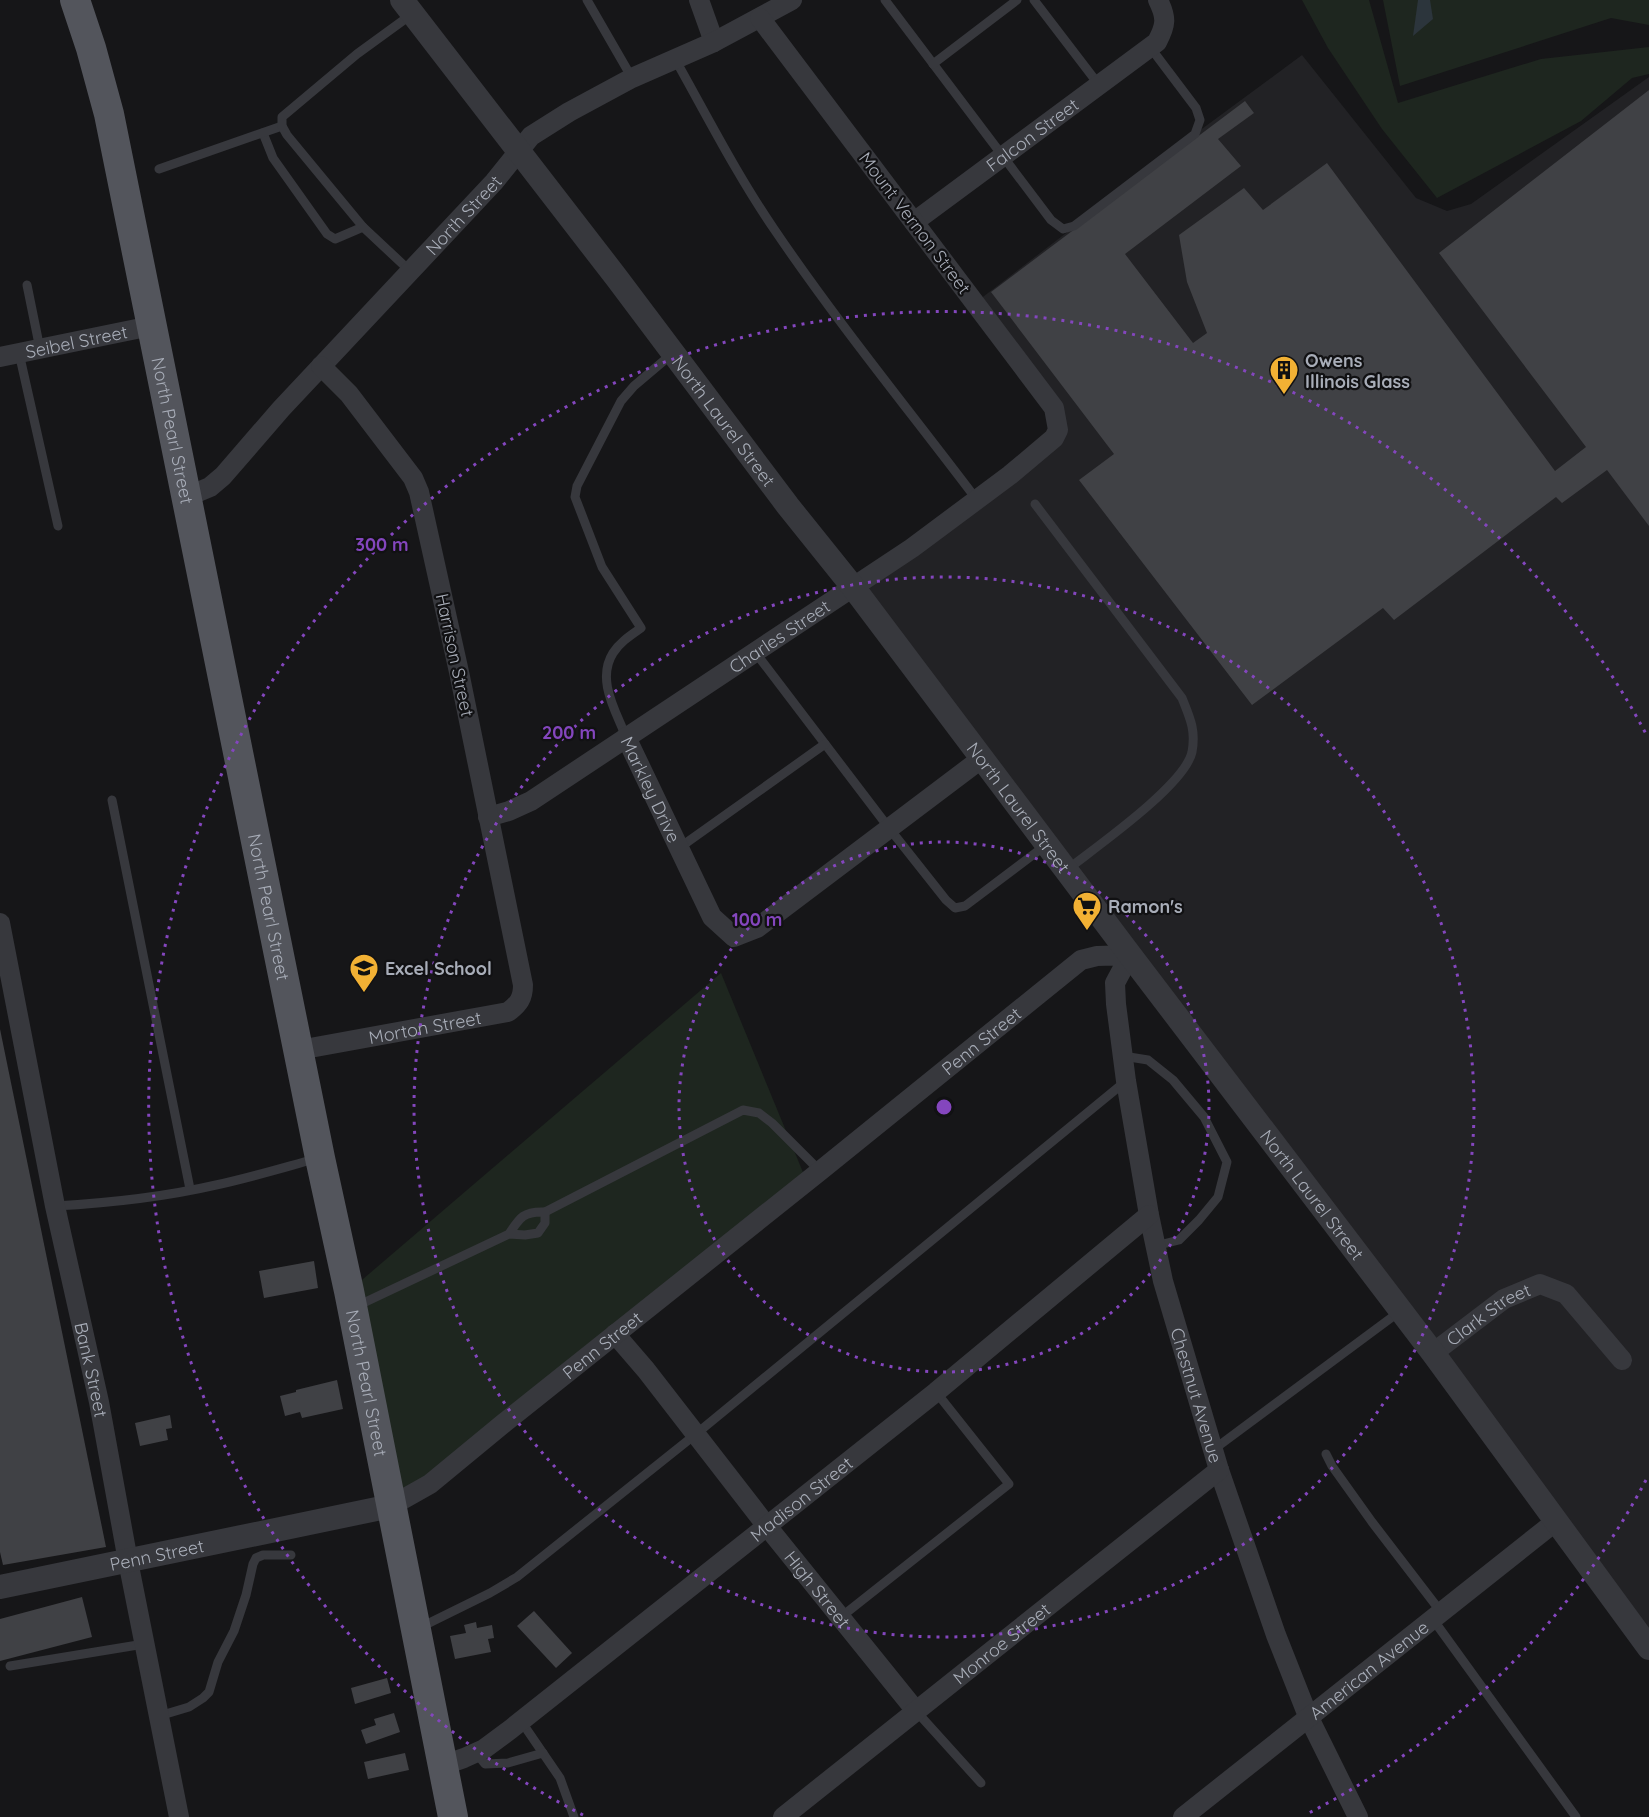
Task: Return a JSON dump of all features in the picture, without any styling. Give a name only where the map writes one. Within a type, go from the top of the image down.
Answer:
[{"type":"main road","name":"North Pearl Street","points":[[75,0],[109,114],[453,1817]]},
{"type":"street","points":[[699,0],[714,42]]},
{"type":"street","name":"North Street","points":[[186,497],[210,488],[223,476],[281,409],[494,182],[531,136],[569,112],[632,78],[714,42],[792,0]]},
{"type":"street","points":[[1150,47],[1157,42],[1165,27],[1164,14],[1158,0]]},
{"type":"street","name":"North Laurel Street","points":[[408,7],[616,277],[788,506],[853,587],[1046,845],[1433,1353],[1649,1648]]},
{"type":"street","name":"Mount Vernon Street","points":[[760,18],[1054,408],[1058,430],[1056,434]]},
{"type":"street","name":"Falcon Street","points":[[914,222],[1150,47]]},
{"type":"street","name":"Seibel Street","points":[[9,355],[152,326]]},
{"type":"street","name":"Harrison Street","points":[[321,366],[349,394],[413,478],[419,492],[459,672],[521,975]]},
{"type":"street","name":"Charles Street","points":[[488,816],[509,811],[531,801],[912,548],[1019,468],[1056,434]]},
{"type":"street","name":"Markley Drive","points":[[626,737],[712,917],[734,937],[757,928],[981,759]]},
{"type":"street","name":"Bank Street","points":[[0,923],[56,1206],[99,1402],[179,1817]]},
{"type":"street","name":"Chestnut Avenue","points":[[1130,955],[1115,983],[1126,1080],[1149,1215],[1163,1281],[1219,1470],[1276,1635],[1308,1716],[1358,1817]]},
{"type":"street","name":"Penn Street","points":[[0,1587],[391,1506],[430,1484],[1081,960],[1097,956],[1130,955]]},
{"type":"street","name":"Morton Street","points":[[299,1050],[508,1012],[523,996],[521,975]]},
{"type":"street","name":"Madison Street","points":[[444,1765],[477,1753],[521,1721],[936,1392],[1149,1215]]},
{"type":"street","name":"Clark Street","points":[[1433,1353],[1504,1299],[1540,1284],[1566,1294],[1622,1360]]},
{"type":"street","name":"High Street","points":[[615,1334],[916,1711]]},
{"type":"street","name":"Monroe Street","points":[[783,1817],[1219,1470]]},
{"type":"street","name":"American Avenue","points":[[1183,1817],[1555,1521]]},
{"type":"lane","points":[[587,0],[632,78]]},
{"type":"lane","points":[[885,0],[1051,220],[1063,229],[1074,226],[1195,134],[1200,120],[1196,108],[1150,47]]},
{"type":"lane","points":[[933,64],[1017,0]]},
{"type":"lane","points":[[1034,0],[1099,85]]},
{"type":"lane","points":[[408,7],[357,54],[282,117],[282,126],[363,228],[410,271]]},
{"type":"lane","points":[[675,59],[734,165],[773,228],[977,500]]},
{"type":"lane","points":[[159,169],[282,126]]},
{"type":"lane","points":[[263,133],[273,158],[327,234],[334,239],[363,228]]},
{"type":"lane","points":[[27,285],[40,349]]},
{"type":"lane","name":"Markley Drive","points":[[626,737],[607,690],[606,672],[612,654],[623,641],[641,628],[602,567],[575,496],[577,486],[621,401],[634,386],[673,353]]},
{"type":"lane","points":[[9,355],[58,526]]},
{"type":"lane","points":[[1035,504],[1182,698],[1193,724],[1191,754],[1177,778],[1151,804],[1066,871]]},
{"type":"lane","points":[[755,652],[889,828],[946,900],[956,908],[965,906],[1046,845]]},
{"type":"lane","points":[[679,848],[825,744]]},
{"type":"lane","points":[[112,800],[190,1189]]},
{"type":"lane","points":[[1123,1056],[1148,1060],[1173,1080],[1204,1117],[1227,1162],[1218,1197],[1199,1220],[1179,1240],[1155,1246]]},
{"type":"lane","points":[[415,1630],[517,1577],[696,1434],[1126,1080]]},
{"type":"lane","points":[[508,1234],[517,1221],[531,1211],[545,1212],[742,1110],[759,1113],[766,1118],[820,1171]]},
{"type":"lane","points":[[56,1206],[150,1197],[215,1185],[320,1158]]},
{"type":"lane","points":[[352,1308],[508,1234],[538,1233],[545,1223],[545,1212]]},
{"type":"lane","points":[[1214,1450],[1401,1311]]},
{"type":"lane","points":[[841,1617],[1009,1484],[936,1392]]},
{"type":"lane","points":[[1326,1454],[1332,1466],[1576,1817]]},
{"type":"lane","points":[[159,1716],[189,1707],[209,1692],[218,1662],[234,1631],[246,1595],[252,1564],[256,1558],[263,1555],[291,1555]]},
{"type":"lane","points":[[10,1666],[144,1644]]},
{"type":"lane","name":"High Street","points":[[916,1711],[981,1784]]},
{"type":"lane","points":[[521,1721],[560,1778],[574,1817]]},
{"type":"lane","points":[[477,1753],[485,1764],[508,1763],[543,1753]]},
{"type":"shaded area","points":[[1302,0],[1369,0],[1398,103],[1541,59],[1649,47],[1649,74],[1632,78],[1581,121],[1437,198],[1382,129],[1328,48]]},
{"type":"shaded area","points":[[1383,0],[1649,0],[1649,25],[1611,18],[1400,86]]},
{"type":"shaded area","points":[[1418,0],[1430,0],[1433,19],[1413,36]]},
{"type":"shaded area","points":[[1302,55],[1416,198],[1447,211],[1471,204],[1649,77],[1649,1648],[853,587],[1054,438],[1054,408],[975,303]]},
{"type":"shaded area","points":[[721,973],[807,1182],[391,1506],[349,1291]]},
{"type":"building","name":"Owens Illinois Glass","points":[[1649,90],[1649,526],[1607,470],[1562,503],[1556,497],[1394,620],[1383,608],[1252,705],[1079,480],[1114,454],[991,292],[1245,101],[1254,113],[1218,139],[1241,166],[1125,254],[1193,343],[1207,333],[1187,282],[1179,235],[1244,188],[1263,210],[1327,163],[1555,471],[1586,447],[1439,253]]},
{"type":"building","points":[[0,1029],[106,1547],[3,1565],[0,1552]]},
{"type":"building","points":[[314,1261],[318,1288],[264,1298],[259,1271]]},
{"type":"building","points":[[337,1380],[343,1409],[302,1418],[300,1412],[285,1416],[280,1396]]},
{"type":"building","points":[[170,1415],[172,1428],[166,1429],[168,1440],[140,1446],[135,1423]]},
{"type":"building","points":[[82,1597],[92,1637],[0,1661],[0,1619]]},
{"type":"building","points":[[534,1611],[572,1653],[556,1668],[517,1626]]},
{"type":"building","points":[[476,1622],[477,1628],[492,1625],[494,1638],[488,1639],[491,1652],[455,1659],[450,1636],[466,1633],[464,1625]]},
{"type":"building","points":[[387,1678],[391,1693],[355,1704],[351,1688]]},
{"type":"building","points":[[394,1713],[400,1732],[366,1744],[361,1730],[376,1725],[374,1719]]},
{"type":"building","points":[[405,1753],[409,1770],[368,1779],[364,1762]]},
{"type":"place","name":"Owens Illinois Glass","points":[[1284,396]]},
{"type":"place","name":"Ramon's","points":[[1087,932]]},
{"type":"place","name":"Excel School","points":[[364,994]]}]
